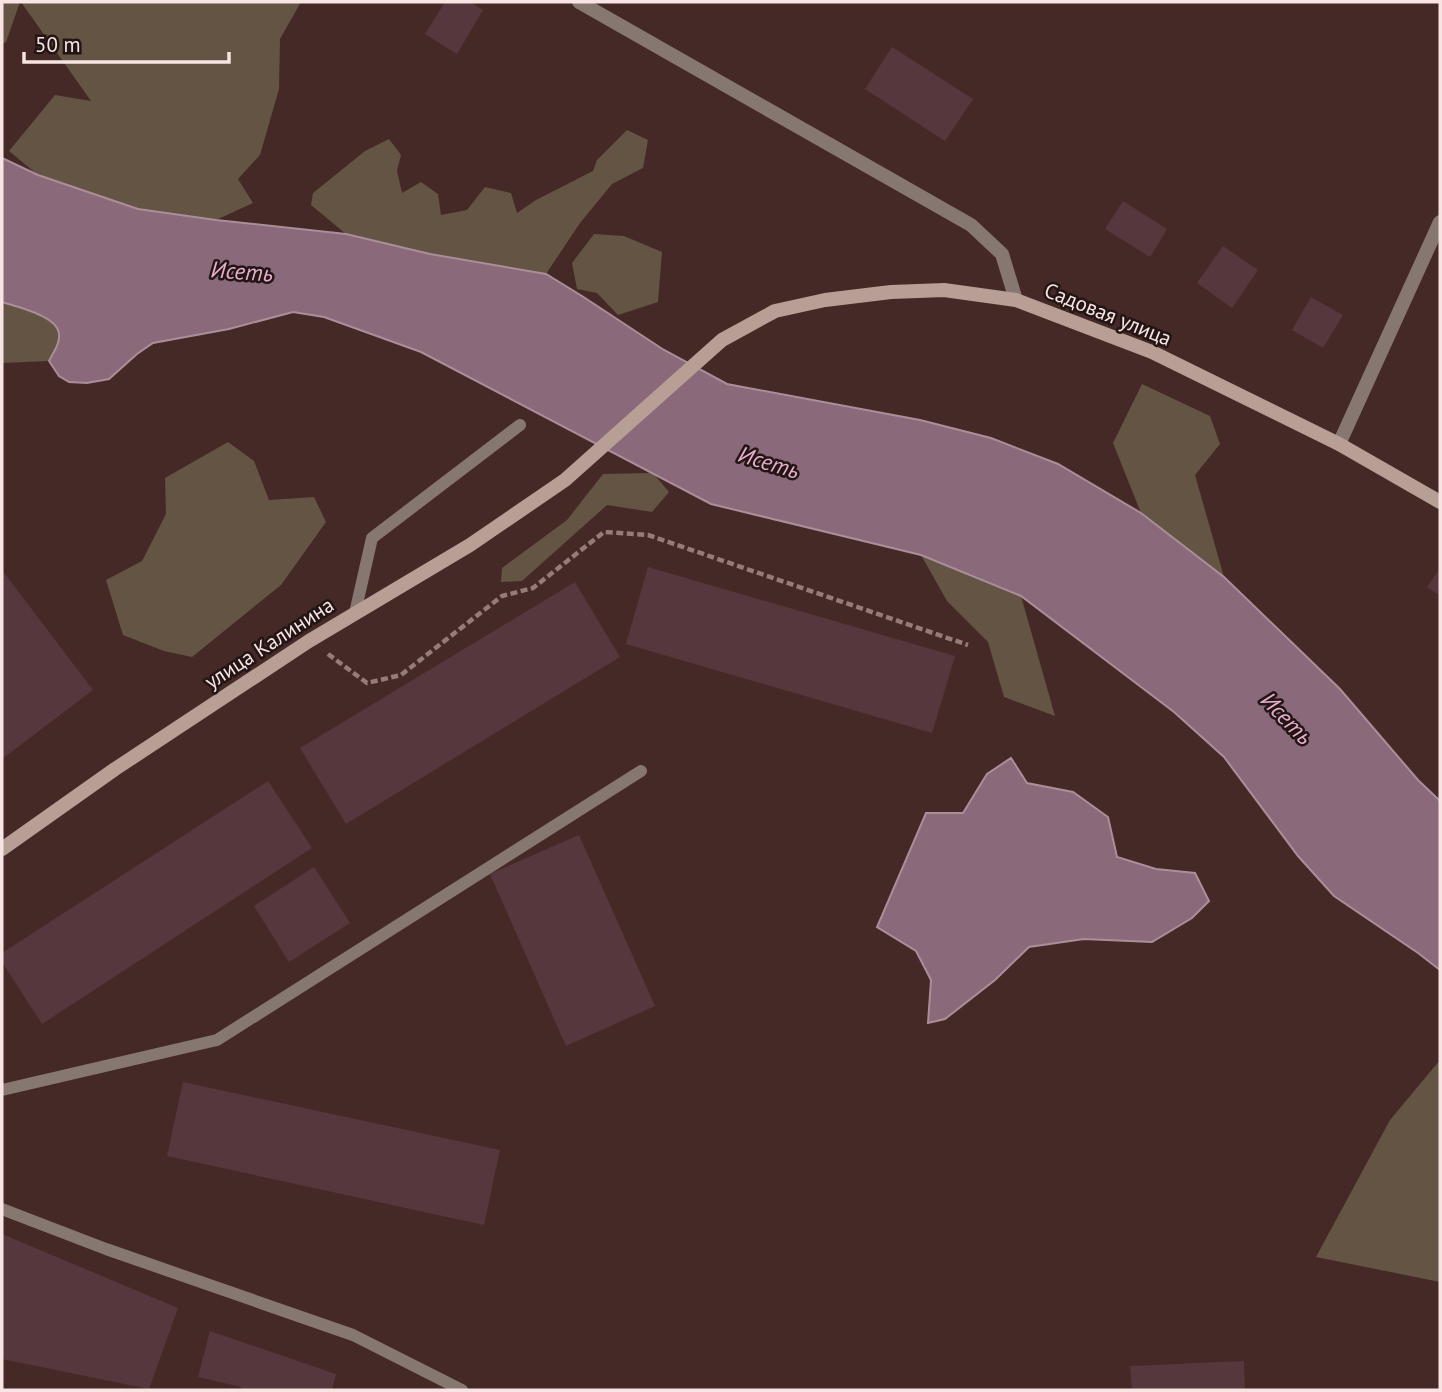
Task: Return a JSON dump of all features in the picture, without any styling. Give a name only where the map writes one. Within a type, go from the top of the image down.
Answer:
[{"type":"main road","name":"улица Калинина","points":[[2,849],[115,769],[309,640],[470,545],[565,480],[722,340],[775,311],[825,300],[891,292],[944,290],[1016,300]]},
{"type":"main road","name":"Садовая улица","points":[[1016,300],[1153,352],[1339,444],[1440,502]]},
{"type":"street","name":"Садовая улица","points":[[579,2],[971,225],[1002,254],[1016,300]]},
{"type":"street","points":[[1339,444],[1440,222]]},
{"type":"lane","points":[[355,613],[372,538],[520,425]]},
{"type":"lane","points":[[2,1090],[218,1040],[641,771]]},
{"type":"lane","points":[[2,1209],[106,1249],[352,1335],[462,1390]]},
{"type":"path","points":[[309,640],[367,683],[401,675],[502,596],[533,588],[604,532],[648,535],[968,645]]},
{"type":"shaded area","points":[[2,2],[20,2],[6,42],[2,44]]},
{"type":"shaded area","points":[[21,2],[301,2],[280,39],[279,89],[260,155],[238,179],[253,203],[216,220],[138,209],[38,175],[9,151],[55,95],[91,101]]},
{"type":"shaded area","points":[[627,130],[648,140],[643,168],[612,184],[580,223],[546,274],[430,254],[346,234],[311,205],[313,193],[365,151],[389,139],[401,155],[397,171],[402,193],[421,182],[438,194],[441,215],[467,210],[485,187],[511,193],[517,213],[536,200],[593,171],[597,160]]},
{"type":"shaded area","points":[[594,234],[624,236],[662,252],[658,302],[618,315],[597,293],[577,289],[572,263]]},
{"type":"shaded area","points":[[2,302],[36,313],[57,328],[58,341],[49,361],[2,363]]},
{"type":"shaded area","points":[[1142,384],[1210,416],[1220,444],[1195,475],[1224,577],[1141,513],[1113,443]]},
{"type":"shaded area","points":[[228,442],[254,461],[269,500],[314,497],[326,522],[281,585],[192,657],[164,651],[123,635],[106,580],[142,561],[166,514],[165,478]]},
{"type":"shaded area","points":[[653,473],[669,492],[652,512],[607,505],[522,581],[501,582],[502,568],[567,520],[603,474]]},
{"type":"shaded area","points":[[921,555],[1021,596],[1055,716],[1004,697],[988,642],[947,601]]},
{"type":"shaded area","points":[[1440,1060],[1440,1282],[1316,1257],[1390,1120]]},
{"type":"water","name":"Исеть","points":[[2,158],[38,175],[138,209],[346,234],[430,254],[546,274],[664,350],[727,384],[920,420],[991,438],[1058,464],[1141,513],[1224,577],[1340,689],[1418,780],[1440,801],[1440,970],[1334,896],[1298,856],[1224,757],[1174,712],[1021,596],[921,555],[711,504],[421,352],[324,317],[293,312],[229,329],[153,343],[109,379],[87,383],[69,382],[59,376],[49,361],[59,334],[52,322],[36,313],[2,302]]},
{"type":"water","points":[[1011,758],[1027,783],[1073,792],[1108,817],[1117,857],[1156,869],[1195,873],[1209,901],[1192,918],[1152,942],[1084,939],[1029,947],[995,980],[945,1019],[928,1023],[931,980],[916,951],[877,927],[926,813],[963,813],[987,774]]},
{"type":"building","points":[[445,2],[470,2],[483,10],[457,54],[425,34]]},
{"type":"building","points":[[892,47],[973,99],[945,141],[865,89]]},
{"type":"building","points":[[1123,201],[1167,229],[1150,257],[1105,229]]},
{"type":"building","points":[[1223,246],[1258,270],[1232,308],[1197,283]]},
{"type":"building","points":[[1311,297],[1343,315],[1323,348],[1292,330]]},
{"type":"building","points":[[648,567],[955,656],[932,733],[626,644]]},
{"type":"building","points":[[1440,568],[1440,596],[1427,587]]},
{"type":"building","points":[[2,570],[93,690],[2,759]]},
{"type":"building","points":[[575,582],[620,657],[346,824],[300,748]]},
{"type":"building","points":[[268,781],[312,848],[42,1024],[2,962],[2,953]]},
{"type":"building","points":[[579,835],[655,1006],[566,1046],[490,874]]},
{"type":"building","points":[[314,867],[350,923],[289,962],[254,906]]},
{"type":"building","points":[[183,1082],[500,1150],[484,1225],[167,1156]]},
{"type":"building","points":[[2,1234],[178,1308],[149,1389],[2,1359]]},
{"type":"building","points":[[210,1331],[336,1374],[332,1390],[240,1390],[241,1387],[198,1377]]},
{"type":"building","points":[[1244,1361],[1245,1390],[1132,1390],[1130,1366]]}]
